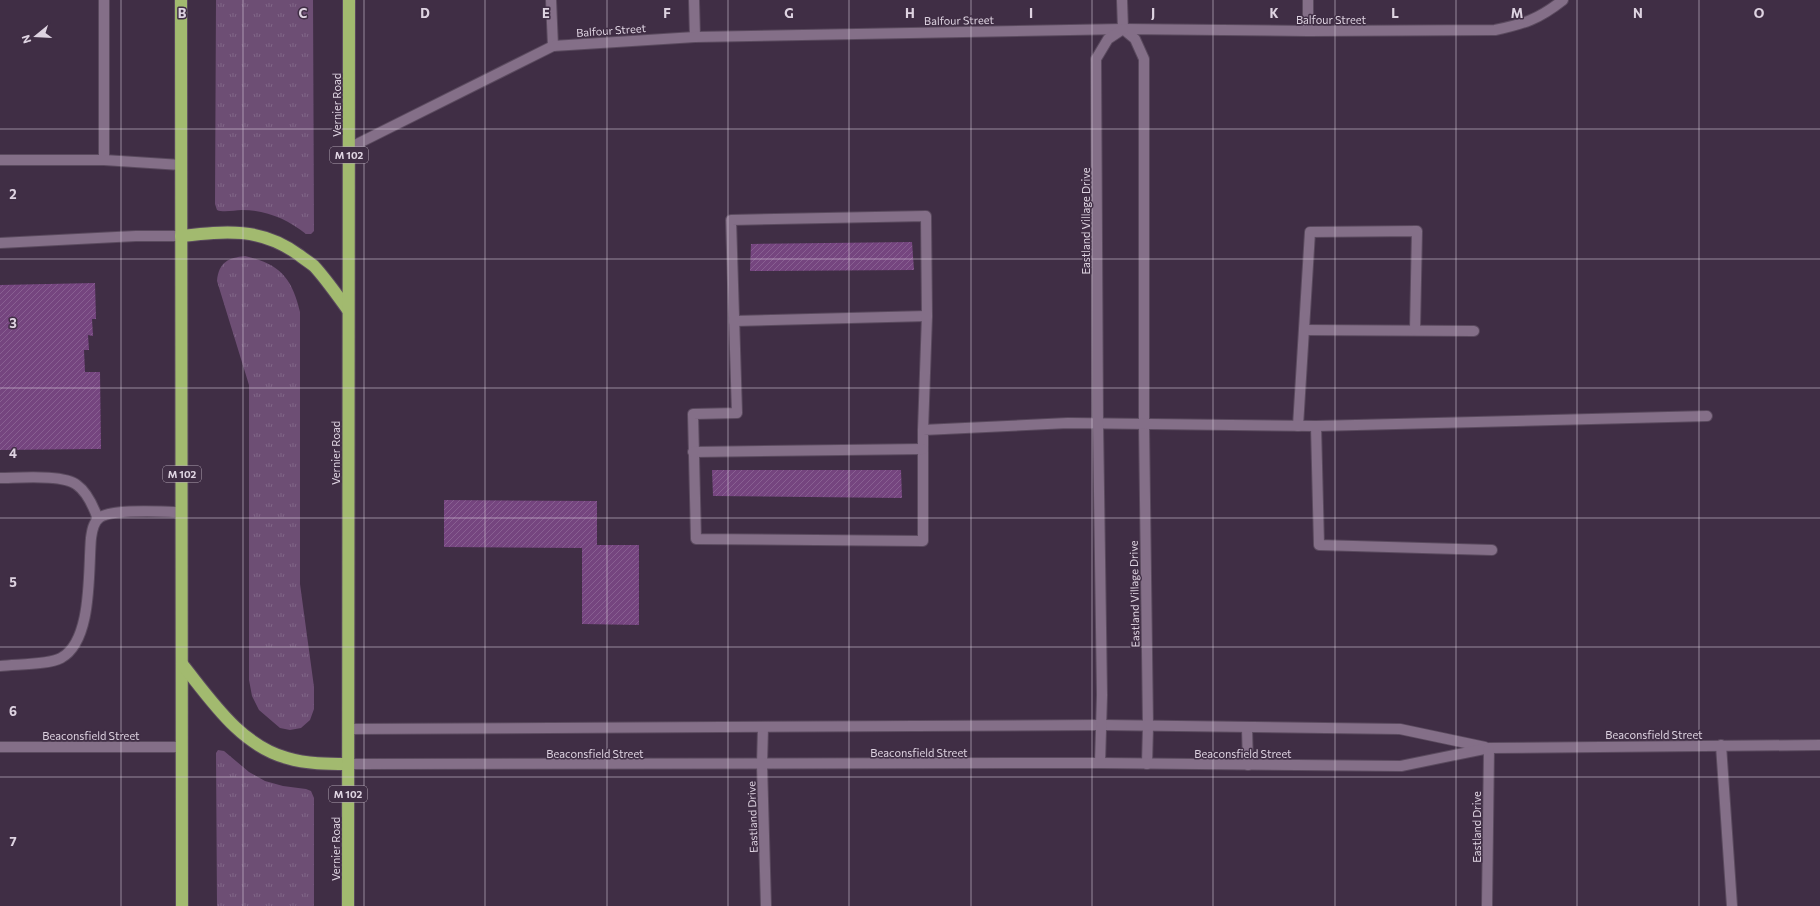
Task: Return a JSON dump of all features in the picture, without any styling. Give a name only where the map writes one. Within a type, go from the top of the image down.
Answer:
[{"type":"highway","name":"M 102","points":[[181,0],[182,906]]},
{"type":"highway","name":"Vernier Road","points":[[348,906],[349,0]]},
{"type":"highway","points":[[181,236],[213,232],[239,232],[258,235],[277,241],[313,266],[348,310]]},
{"type":"highway","points":[[182,664],[232,724],[249,739],[268,751],[288,759],[314,763],[348,764]]},
{"type":"street","points":[[104,0],[104,160]]},
{"type":"street","points":[[551,0],[553,46]]},
{"type":"street","points":[[694,0],[695,37]]},
{"type":"street","points":[[1122,0],[1123,29]]},
{"type":"street","points":[[1308,0],[1308,31]]},
{"type":"street","name":"Balfour Street","points":[[349,148],[553,46],[695,37],[1123,29],[1308,31],[1494,30],[1524,24],[1538,18],[1563,0]]},
{"type":"street","name":"Eastland Village Drive","points":[[1100,764],[1102,725],[1098,423],[1096,59],[1108,39],[1123,29],[1135,39],[1144,59],[1144,424],[1148,727],[1147,764]]},
{"type":"street","points":[[0,160],[104,160],[181,165]]},
{"type":"street","points":[[926,216],[927,316],[923,430],[923,540],[696,538],[693,414],[736,413],[734,320],[731,220],[926,216]]},
{"type":"street","points":[[1298,426],[1310,232],[1417,231],[1415,330]]},
{"type":"street","points":[[0,243],[136,236],[181,236]]},
{"type":"street","points":[[734,320],[927,316]]},
{"type":"street","points":[[1304,330],[1474,331]]},
{"type":"street","points":[[923,430],[1068,423],[1316,426],[1706,416]]},
{"type":"street","points":[[1316,426],[1319,545],[1492,550]]},
{"type":"street","points":[[693,452],[923,449]]},
{"type":"street","points":[[0,478],[48,478],[77,484],[88,498],[98,520]]},
{"type":"street","points":[[0,666],[45,663],[60,659],[71,651],[79,639],[84,623],[91,538],[94,526],[98,520],[104,515],[117,513],[182,512]]},
{"type":"street","name":"Beaconsfield Street","points":[[348,728],[1102,725],[1148,727],[1400,729],[1489,748]]},
{"type":"street","name":"Eastland Drive","points":[[764,727],[762,765],[766,906]]},
{"type":"street","points":[[1247,728],[1248,765]]},
{"type":"street","points":[[1721,745],[1732,906]]},
{"type":"street","name":"Beaconsfield Street","points":[[348,764],[1147,764],[1401,766],[1489,748],[1820,745]]},
{"type":"street","name":"Beaconsfield Street","points":[[0,747],[182,747]]},
{"type":"street","name":"Eastland Drive","points":[[1487,906],[1489,748]]},
{"type":"green space","points":[[216,0],[313,0],[314,231],[311,234],[306,234],[276,216],[251,210],[217,210],[215,204]]},
{"type":"green space","points":[[245,256],[267,263],[283,274],[293,290],[300,312],[300,584],[314,687],[314,709],[310,720],[301,728],[290,730],[280,728],[259,710],[252,696],[249,680],[249,385],[217,281],[220,269],[225,262],[234,258]]},
{"type":"green space","points":[[218,750],[224,751],[249,772],[265,781],[311,791],[314,798],[314,906],[217,906],[216,753]]},
{"type":"building","points":[[912,242],[914,270],[750,271],[751,244]]},
{"type":"building","points":[[95,283],[96,319],[92,319],[93,336],[88,335],[89,350],[84,350],[85,372],[100,372],[101,449],[0,450],[0,285]]},
{"type":"building","points":[[712,470],[901,470],[902,498],[713,496]]},
{"type":"building","points":[[444,500],[597,501],[597,545],[639,545],[639,625],[582,624],[582,548],[444,547]]}]
